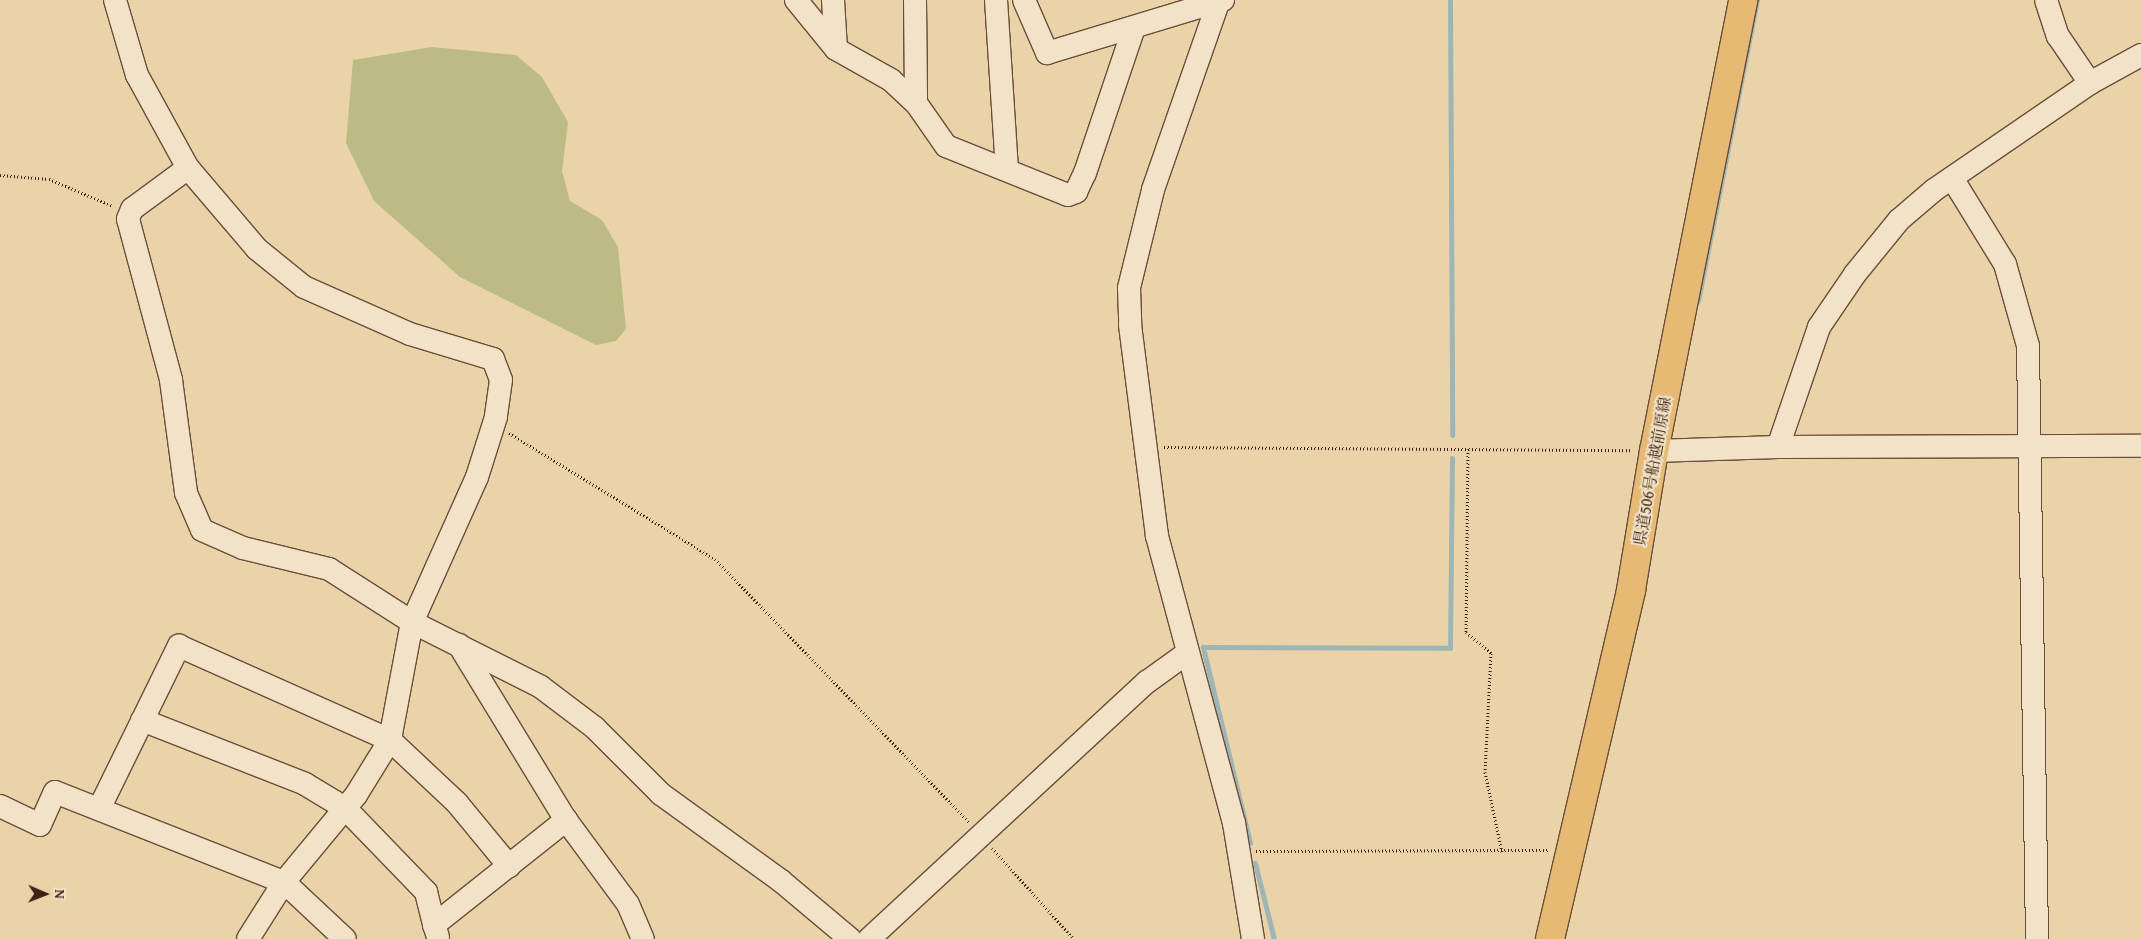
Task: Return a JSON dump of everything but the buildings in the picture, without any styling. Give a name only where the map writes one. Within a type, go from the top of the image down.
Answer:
[{"type":"main road","name":"県道506号船越前原線","points":[[1550,939],[1573,849],[1631,590],[1654,450],[1744,0]]},
{"type":"street","points":[[115,0],[137,75],[188,168],[257,249],[304,287],[410,334],[492,359],[501,380],[494,424],[466,507],[412,622],[390,740],[345,808],[284,882],[248,939]]},
{"type":"street","points":[[796,0],[836,49],[891,80],[916,103],[946,146],[1068,195],[1076,192],[1133,30]]},
{"type":"street","points":[[834,0],[836,49]]},
{"type":"street","points":[[915,0],[916,103]]},
{"type":"street","points":[[996,0],[1007,169]]},
{"type":"street","points":[[1024,0],[1047,53],[1133,30],[1162,9],[1221,0],[1164,153],[1129,288],[1144,447],[1157,536],[1239,851],[1254,939]]},
{"type":"street","points":[[2046,0],[2058,36],[2090,82]]},
{"type":"street","points":[[1778,447],[1819,327],[1854,274],[1899,220],[1952,178],[2090,82],[2141,55]]},
{"type":"street","points":[[188,168],[132,209],[128,219],[171,380],[186,493],[197,523],[211,535],[243,548],[329,569],[412,622],[460,645],[569,707],[661,794],[759,864],[850,939]]},
{"type":"street","points":[[1952,178],[2005,264],[2023,316],[2029,447],[2037,939]]},
{"type":"street","points":[[1654,450],[1778,447],[2141,446]]},
{"type":"street","points":[[460,645],[566,820],[628,904],[643,939]]},
{"type":"street","points":[[99,809],[179,646],[390,740],[457,803],[509,866]]},
{"type":"street","points":[[869,939],[1147,682],[1187,654]]},
{"type":"street","points":[[142,720],[305,784],[345,808],[426,892],[437,932],[509,866],[566,820]]},
{"type":"street","points":[[0,806],[40,825],[55,792],[284,882],[331,921],[345,939]]},
{"type":"path","points":[[0,175],[49,179],[115,206],[128,219]]},
{"type":"path","points":[[494,424],[715,559],[981,836],[1074,939]]},
{"type":"path","points":[[1144,447],[1654,450]]},
{"type":"path","points":[[1468,449],[1466,632],[1491,653],[1485,772],[1502,852]]},
{"type":"path","points":[[1239,851],[1502,852],[1573,849]]},
{"type":"shaded area","points":[[432,47],[516,55],[542,77],[568,122],[562,171],[570,201],[602,220],[618,247],[626,329],[616,341],[596,345],[460,277],[374,201],[346,143],[353,60]]},
{"type":"waterway","points":[[1450,0],[1452,435]]},
{"type":"waterway","points":[[1698,301],[1757,0]]},
{"type":"waterway","points":[[1250,843],[1203,647],[1450,648],[1452,458]]},
{"type":"waterway","points":[[1255,863],[1274,939]]}]
